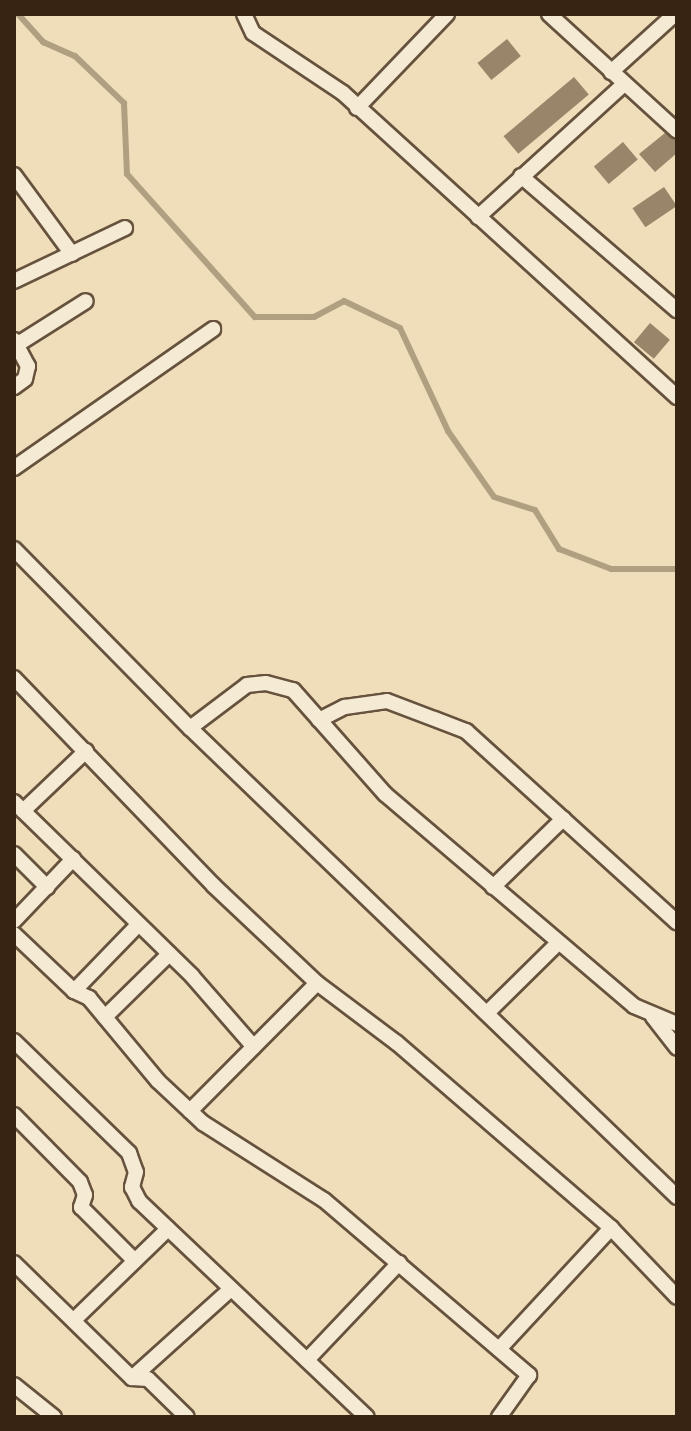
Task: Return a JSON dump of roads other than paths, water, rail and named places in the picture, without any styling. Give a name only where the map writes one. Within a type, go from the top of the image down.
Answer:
[{"type":"street","points":[[244,14],[253,33],[281,56],[320,76],[677,397]]},
{"type":"street","points":[[357,108],[447,14]]},
{"type":"street","points":[[549,14],[677,131]]},
{"type":"street","points":[[611,72],[675,14]]},
{"type":"street","points":[[478,217],[624,84]]},
{"type":"street","points":[[14,175],[72,254]]},
{"type":"street","points":[[521,176],[677,310]]},
{"type":"street","points":[[14,281],[125,228]]},
{"type":"street","points":[[14,387],[27,372],[16,342],[86,301]]},
{"type":"street","points":[[14,468],[213,329]]},
{"type":"street","points":[[14,549],[190,728],[677,1197]]},
{"type":"street","points":[[14,678],[214,886],[317,983],[397,1043],[611,1228],[677,1297]]},
{"type":"street","points":[[190,728],[247,685],[266,683],[293,690],[385,794],[558,943],[653,1017],[677,1048]]},
{"type":"street","points":[[319,720],[345,707],[387,701],[466,731],[677,922]]},
{"type":"street","points":[[86,751],[18,806],[169,954],[254,1047]]},
{"type":"street","points":[[493,887],[563,819]]},
{"type":"street","points":[[14,854],[47,887]]},
{"type":"street","points":[[14,921],[73,859]]},
{"type":"street","points":[[74,991],[139,924]]},
{"type":"street","points":[[14,934],[105,1017],[190,1111],[324,1200],[529,1376],[499,1417]]},
{"type":"street","points":[[488,1012],[558,943]]},
{"type":"street","points":[[105,1017],[169,954]]},
{"type":"street","points":[[190,1111],[317,983]]},
{"type":"street","points":[[653,1017],[677,1024]]},
{"type":"street","points":[[14,1041],[129,1153],[136,1172],[134,1195],[367,1417]]},
{"type":"street","points":[[14,1115],[80,1182],[85,1195],[81,1207],[135,1261]]},
{"type":"street","points":[[499,1349],[611,1228]]},
{"type":"street","points":[[74,1320],[168,1229]]},
{"type":"street","points":[[14,1263],[132,1378],[148,1379],[185,1416]]},
{"type":"street","points":[[307,1360],[399,1263]]},
{"type":"street","points":[[132,1378],[231,1289]]},
{"type":"street","points":[[14,1385],[54,1417]]},
{"type":"waterway","points":[[18,14],[43,42],[75,56],[124,103],[127,174],[255,317],[314,317],[344,301],[400,328],[448,431],[494,497],[535,510],[559,549],[611,569],[677,569]]}]
